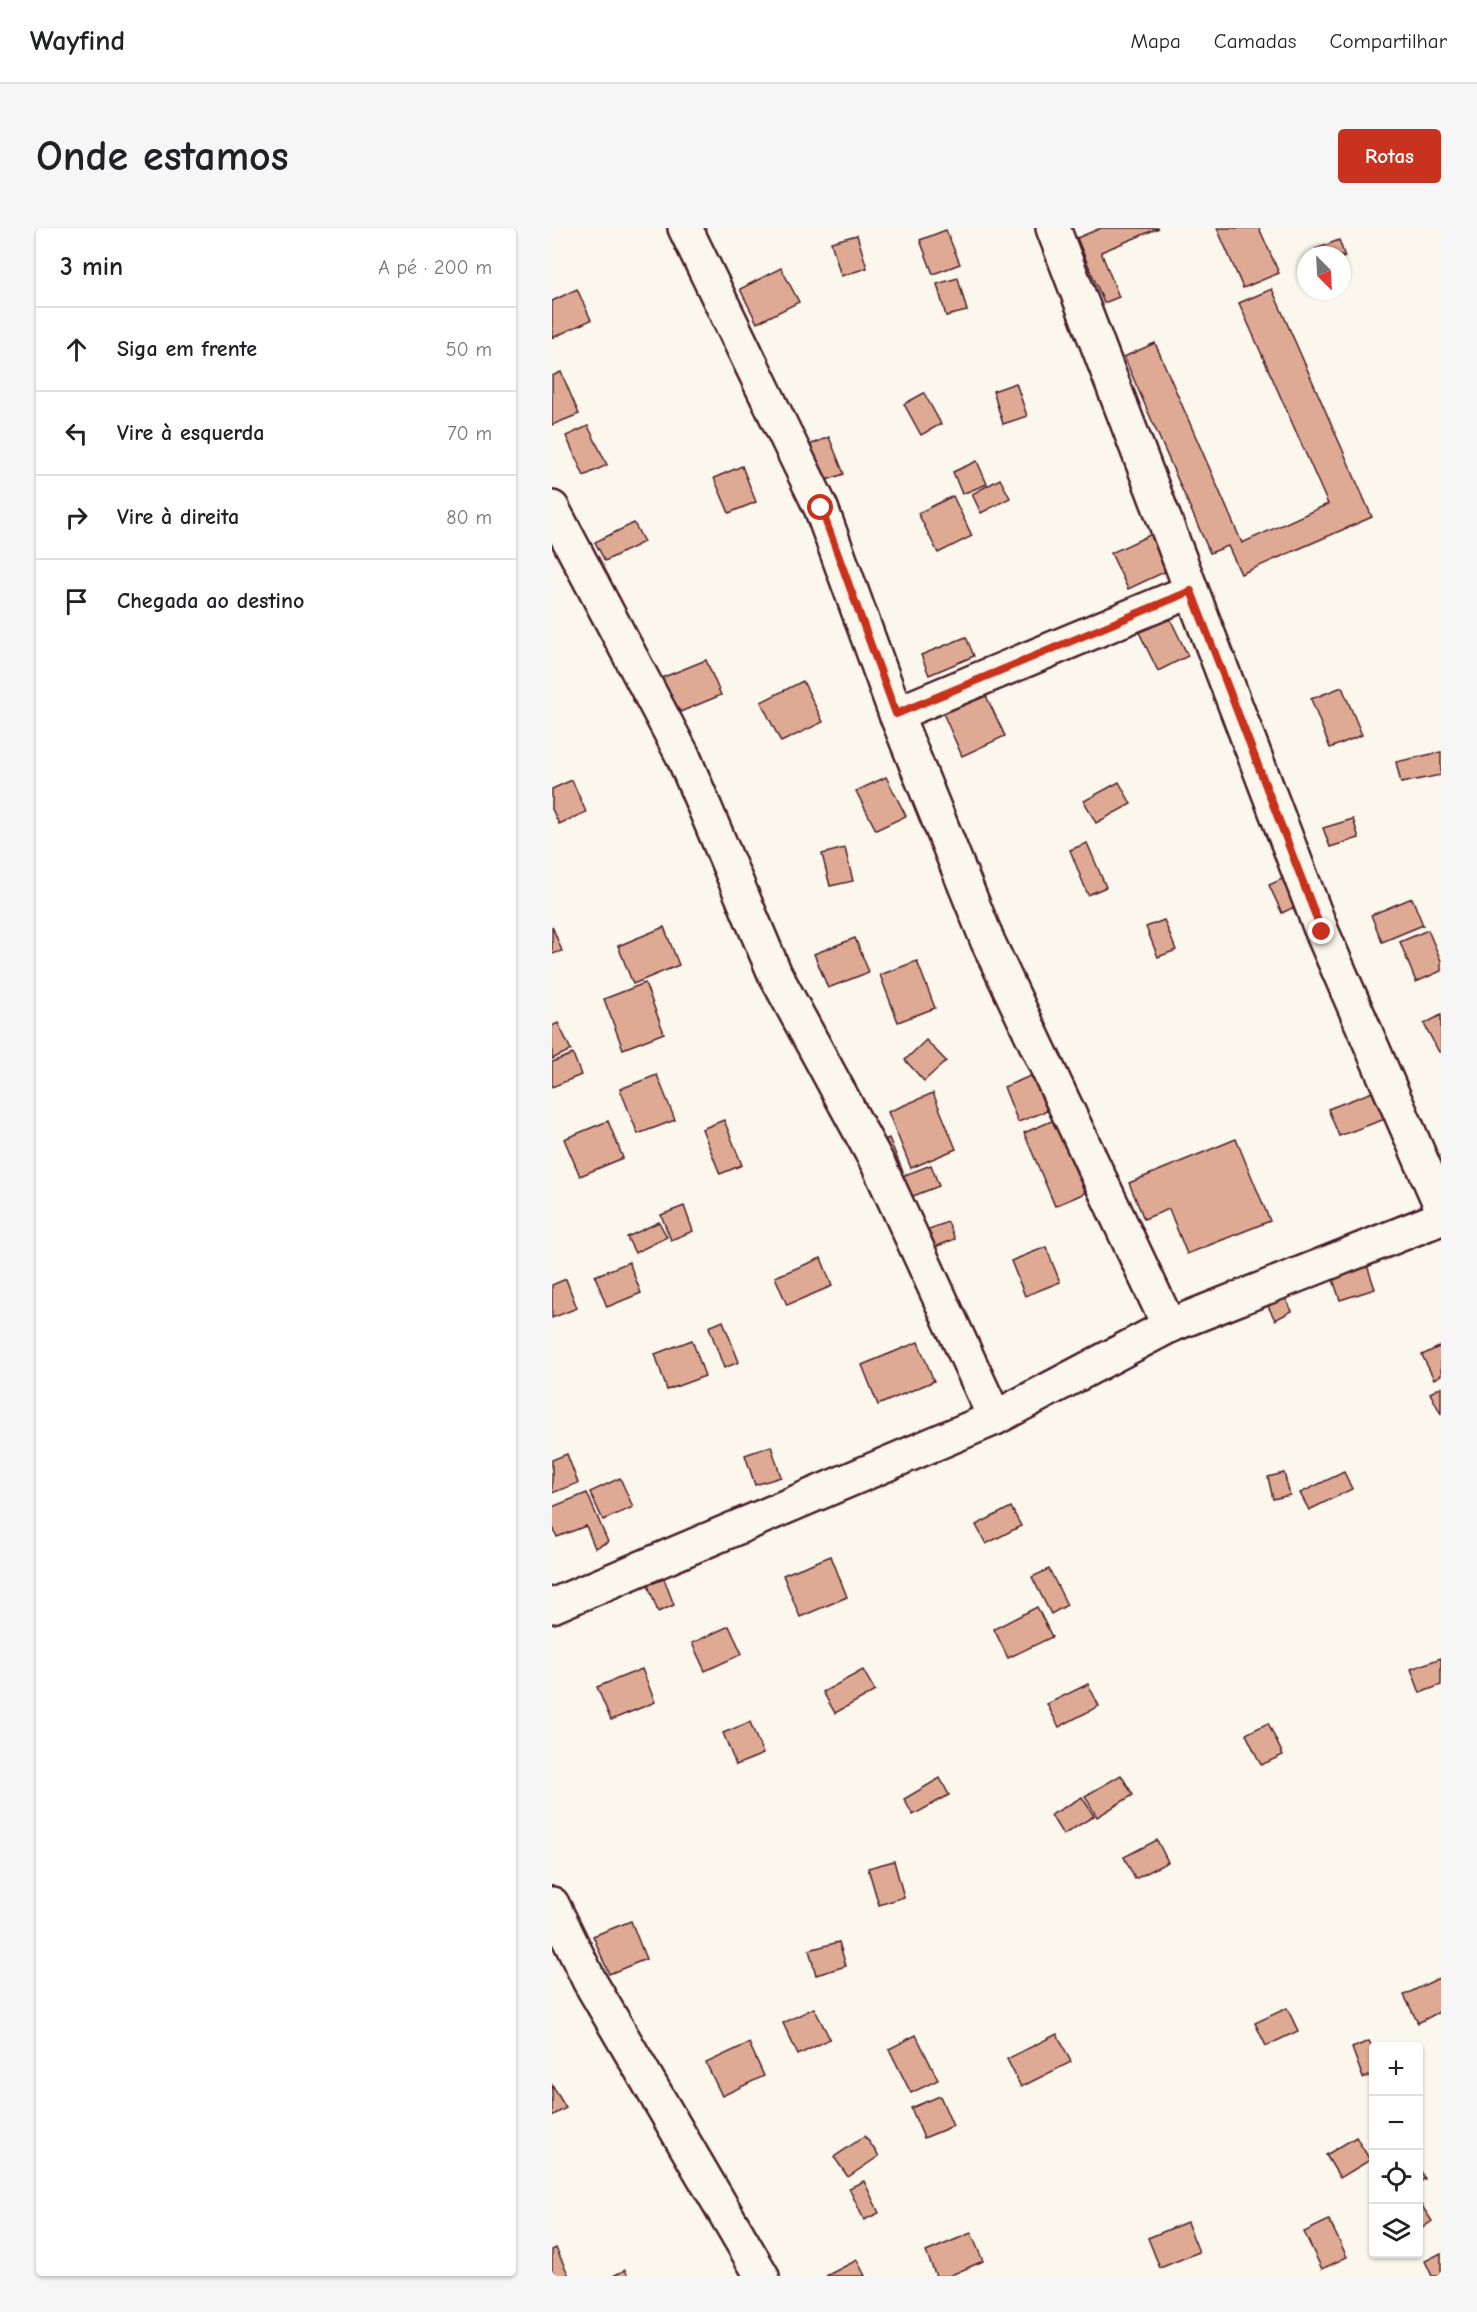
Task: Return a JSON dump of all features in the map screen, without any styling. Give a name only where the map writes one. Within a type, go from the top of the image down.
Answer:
[{"type":"street","points":[[685,228],[821,508],[896,714],[988,942],[1169,1326]]},
{"type":"street","points":[[1053,228],[1322,932],[1441,1206]]},
{"type":"street","points":[[552,508],[683,756],[775,974],[879,1166],[995,1418]]},
{"type":"street","points":[[896,714],[1191,591]]},
{"type":"street","points":[[552,1606],[995,1418],[1169,1326],[1441,1218]]},
{"type":"street","points":[[552,1904],[590,1982],[762,2276]]},
{"type":"building","points":[[1101,228],[1159,228],[1101,252],[1119,297],[1104,303],[1077,238]]},
{"type":"building","points":[[1217,228],[1259,228],[1279,273],[1243,288]]},
{"type":"building","points":[[946,230],[960,264],[933,274],[920,240]]},
{"type":"building","points":[[857,235],[867,268],[841,276],[831,242]]},
{"type":"building","points":[[1339,240],[1341,246],[1324,246]]},
{"type":"building","points":[[781,268],[799,302],[757,323],[740,289]]},
{"type":"building","points":[[958,278],[967,311],[946,316],[937,284]]},
{"type":"building","points":[[577,289],[591,320],[552,338],[552,301]]},
{"type":"building","points":[[1272,289],[1372,517],[1241,574],[1228,546],[1210,553],[1124,357],[1155,343],[1242,543],[1328,504],[1239,303]]},
{"type":"building","points":[[561,372],[579,414],[552,425],[552,376]]},
{"type":"building","points":[[1016,383],[1027,416],[1003,424],[993,391]]},
{"type":"building","points":[[924,393],[941,424],[921,435],[904,404]]},
{"type":"building","points":[[588,426],[607,465],[584,476],[566,436]]},
{"type":"building","points":[[829,437],[844,474],[821,482],[807,446]]},
{"type":"building","points":[[977,461],[987,484],[962,494],[953,472]]},
{"type":"building","points":[[742,466],[756,502],[729,513],[714,478]]},
{"type":"building","points":[[1000,479],[1010,498],[981,513],[972,494]]},
{"type":"building","points":[[953,496],[972,536],[938,553],[918,513]]},
{"type":"building","points":[[634,523],[644,542],[605,561],[595,542]]},
{"type":"building","points":[[1154,533],[1171,569],[1128,589],[1111,553]]},
{"type":"building","points":[[1165,608],[1188,656],[1158,671],[1134,622]]},
{"type":"building","points":[[966,637],[974,656],[929,675],[921,655]]},
{"type":"building","points":[[706,660],[721,695],[668,717],[654,681]]},
{"type":"building","points":[[803,681],[823,722],[781,742],[761,702]]},
{"type":"building","points":[[980,683],[1005,736],[962,756],[938,702]]},
{"type":"building","points":[[1342,687],[1362,735],[1330,748],[1311,699]]},
{"type":"building","points":[[1441,752],[1441,775],[1401,783],[1396,762]]},
{"type":"building","points":[[886,777],[906,816],[876,830],[856,791]]},
{"type":"building","points":[[572,780],[586,812],[559,824],[552,809],[552,789]]},
{"type":"building","points":[[1119,782],[1131,804],[1096,823],[1084,801]]},
{"type":"building","points":[[1353,819],[1359,838],[1330,847],[1323,828]]},
{"type":"building","points":[[1087,843],[1106,887],[1088,895],[1070,850]]},
{"type":"building","points":[[845,848],[853,881],[830,886],[822,854]]},
{"type":"building","points":[[1297,872],[1311,899],[1282,913],[1269,885]]},
{"type":"building","points":[[1412,898],[1423,925],[1382,942],[1371,915]]},
{"type":"building","points":[[1164,920],[1176,950],[1158,957],[1146,927]]},
{"type":"building","points":[[552,926],[562,951],[552,954]]},
{"type":"building","points":[[664,927],[679,965],[633,984],[618,946]]},
{"type":"building","points":[[1428,930],[1441,961],[1441,971],[1416,982],[1400,942]]},
{"type":"building","points":[[855,938],[869,972],[828,988],[814,954]]},
{"type":"building","points":[[917,961],[935,1008],[898,1022],[880,975]]},
{"type":"building","points":[[645,983],[664,1033],[623,1049],[604,999]]},
{"type":"building","points":[[1441,1015],[1441,1051],[1439,1052],[1424,1024]]},
{"type":"building","points":[[558,1023],[571,1050],[552,1059],[552,1026]]},
{"type":"building","points":[[926,1040],[946,1061],[924,1081],[905,1060]]},
{"type":"building","points":[[573,1054],[581,1075],[552,1087],[552,1062]]},
{"type":"building","points":[[657,1075],[675,1120],[638,1134],[620,1089]]},
{"type":"building","points":[[1033,1075],[1047,1111],[1018,1122],[1004,1087]]},
{"type":"building","points":[[1375,1091],[1385,1119],[1339,1136],[1328,1109]]},
{"type":"building","points":[[933,1093],[956,1149],[911,1168],[888,1112]]},
{"type":"building","points":[[724,1120],[742,1165],[720,1174],[702,1129]]},
{"type":"building","points":[[1054,1120],[1085,1193],[1055,1206],[1024,1133]]},
{"type":"building","points":[[608,1121],[623,1158],[580,1176],[564,1139]]},
{"type":"building","points":[[889,1138],[903,1172],[885,1180],[871,1146]]},
{"type":"building","points":[[1236,1139],[1270,1221],[1187,1254],[1169,1209],[1144,1219],[1129,1183]]},
{"type":"building","points":[[931,1165],[939,1186],[895,1203],[887,1182]]},
{"type":"building","points":[[684,1206],[693,1231],[671,1240],[661,1215]]},
{"type":"building","points":[[659,1222],[667,1237],[635,1253],[627,1237]]},
{"type":"building","points":[[948,1222],[955,1239],[915,1255],[908,1237]]},
{"type":"building","points":[[1046,1247],[1060,1282],[1025,1296],[1011,1261]]},
{"type":"building","points":[[1362,1250],[1375,1289],[1340,1300],[1327,1262]]},
{"type":"building","points":[[821,1258],[832,1286],[787,1305],[775,1277]]},
{"type":"building","points":[[629,1262],[641,1293],[607,1307],[595,1276]]},
{"type":"building","points":[[566,1279],[577,1308],[552,1318],[552,1285]]},
{"type":"building","points":[[1279,1286],[1292,1311],[1275,1320],[1262,1294]]},
{"type":"building","points":[[723,1321],[739,1362],[724,1368],[709,1327]]},
{"type":"building","points":[[692,1340],[705,1376],[667,1390],[655,1354]]},
{"type":"building","points":[[918,1342],[934,1381],[878,1405],[862,1365]]},
{"type":"building","points":[[1441,1346],[1441,1375],[1434,1379],[1422,1355]]},
{"type":"building","points":[[1441,1387],[1441,1414],[1430,1393]]},
{"type":"building","points":[[771,1446],[781,1477],[755,1485],[745,1455]]},
{"type":"building","points":[[567,1454],[578,1483],[552,1493],[552,1460]]},
{"type":"building","points":[[1344,1472],[1352,1489],[1309,1510],[1300,1493]]},
{"type":"building","points":[[1284,1473],[1290,1495],[1273,1499],[1268,1477]]},
{"type":"building","points":[[620,1478],[633,1507],[603,1520],[590,1492]]},
{"type":"building","points":[[587,1493],[608,1542],[595,1548],[586,1526],[557,1537],[552,1525],[552,1507]]},
{"type":"building","points":[[1011,1507],[1021,1526],[986,1544],[976,1525]]},
{"type":"building","points":[[831,1556],[847,1597],[800,1617],[783,1575]]},
{"type":"building","points":[[1049,1569],[1067,1605],[1051,1614],[1032,1577]]},
{"type":"building","points":[[664,1579],[674,1605],[658,1612],[648,1585]]},
{"type":"building","points":[[1037,1607],[1052,1637],[1008,1658],[994,1629]]},
{"type":"building","points":[[729,1626],[742,1654],[705,1671],[692,1643]]},
{"type":"building","points":[[1441,1658],[1441,1685],[1420,1693],[1411,1669]]},
{"type":"building","points":[[642,1669],[655,1702],[611,1720],[597,1687]]},
{"type":"building","points":[[863,1670],[875,1691],[835,1713],[823,1692]]},
{"type":"building","points":[[1088,1684],[1099,1706],[1059,1727],[1047,1704]]},
{"type":"building","points":[[750,1722],[763,1754],[736,1765],[723,1733]]},
{"type":"building","points":[[1268,1723],[1283,1755],[1261,1765],[1246,1734]]},
{"type":"building","points":[[1121,1775],[1133,1795],[1097,1817],[1085,1796]]},
{"type":"building","points":[[940,1778],[949,1795],[913,1815],[904,1799]]},
{"type":"building","points":[[1082,1797],[1094,1816],[1063,1835],[1051,1815]]},
{"type":"building","points":[[1157,1840],[1168,1862],[1135,1879],[1124,1857]]},
{"type":"building","points":[[894,1861],[904,1897],[879,1905],[868,1868]]},
{"type":"building","points":[[631,1921],[646,1959],[609,1974],[593,1936]]},
{"type":"building","points":[[839,1942],[846,1966],[816,1975],[809,1950]]},
{"type":"building","points":[[1441,1977],[1441,2011],[1418,2023],[1404,1995]]},
{"type":"building","points":[[814,2008],[830,2039],[798,2055],[783,2023]]},
{"type":"building","points":[[1287,2008],[1298,2031],[1266,2046],[1255,2023]]},
{"type":"building","points":[[1057,2034],[1071,2062],[1021,2087],[1007,2059]]},
{"type":"building","points":[[916,2035],[938,2080],[911,2093],[889,2049]]},
{"type":"building","points":[[1369,2041],[1369,2076],[1363,2078],[1352,2048]]},
{"type":"building","points":[[749,2043],[764,2076],[722,2096],[706,2063]]},
{"type":"building","points":[[552,2085],[566,2108],[552,2116]]},
{"type":"building","points":[[940,2096],[953,2126],[924,2138],[911,2108]]},
{"type":"building","points":[[865,2136],[879,2156],[848,2177],[834,2157]]},
{"type":"building","points":[[1356,2137],[1369,2161],[1340,2178],[1326,2155]]},
{"type":"building","points":[[864,2181],[879,2213],[864,2220],[849,2188]]},
{"type":"building","points":[[1423,2208],[1432,2221],[1423,2227]]},
{"type":"building","points":[[1329,2220],[1347,2257],[1322,2269],[1304,2232]]},
{"type":"building","points":[[1187,2222],[1199,2252],[1160,2268],[1148,2238]]},
{"type":"building","points":[[971,2233],[983,2261],[949,2276],[936,2276],[926,2252]]},
{"type":"building","points":[[556,2248],[569,2276],[552,2276],[552,2250]]},
{"type":"building","points":[[1441,2253],[1441,2276],[1432,2276],[1425,2261]]},
{"type":"building","points":[[857,2260],[865,2276],[826,2276]]},
{"type":"building","points":[[625,2270],[628,2276],[613,2276]]},
{"type":"route","points":[[821,508],[896,714],[1191,591],[1322,932]]}]
